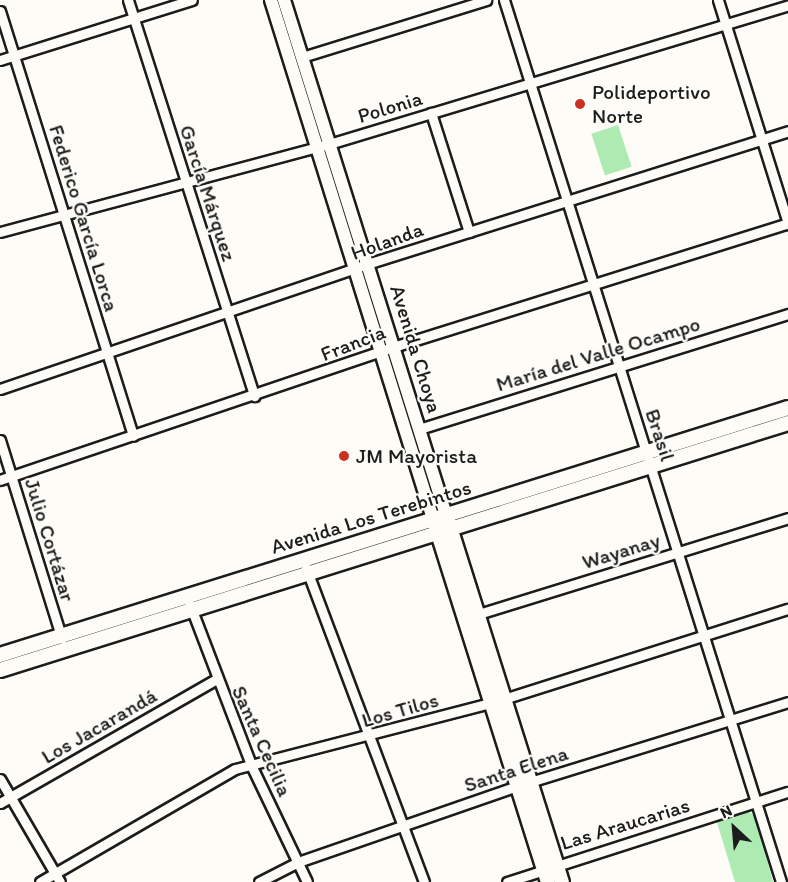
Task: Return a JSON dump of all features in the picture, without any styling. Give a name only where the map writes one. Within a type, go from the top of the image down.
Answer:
[{"type":"main road","name":"Avenida Los Terebintos","points":[[0,655],[788,408]]},
{"type":"main road","name":"Avenida Los Terebintos","points":[[0,670],[788,423]]},
{"type":"main road","name":"Avenida Choya","points":[[440,517],[524,784],[549,872],[562,882]]},
{"type":"street","name":"García Márquez","points":[[128,0],[254,396]]},
{"type":"street","points":[[0,60],[192,0]]},
{"type":"street","name":"Avenida Choya","points":[[271,0],[367,264],[419,429],[440,517]]},
{"type":"street","name":"Avenida Choya","points":[[284,0],[302,57],[356,272],[382,354],[440,517]]},
{"type":"street","points":[[302,57],[486,0]]},
{"type":"street","name":"Brasil","points":[[504,0],[781,882]]},
{"type":"street","points":[[718,0],[788,223]]},
{"type":"street","name":"Polonia","points":[[0,232],[323,145],[788,5]]},
{"type":"street","name":"Federico García Lorca","points":[[0,11],[133,436]]},
{"type":"street","points":[[431,113],[469,232]]},
{"type":"street","name":"Holanda","points":[[0,389],[356,272],[367,264],[788,131]]},
{"type":"street","name":"Francia","points":[[0,480],[382,354],[393,347],[788,223]]},
{"type":"street","name":"María del Valle Ocampo","points":[[419,429],[788,314]]},
{"type":"street","name":"Julio Cortázar","points":[[0,440],[65,650]]},
{"type":"street","name":"Wayanay","points":[[471,617],[788,519]]},
{"type":"street","points":[[304,560],[424,882]]},
{"type":"street","name":"Santa Cecilia","points":[[187,597],[216,680],[252,767],[307,882]]},
{"type":"street","name":"Los Tilos","points":[[40,882],[58,878],[235,769],[252,767],[369,737],[497,701],[788,609]]},
{"type":"street","name":"Los Jacarandá","points":[[0,803],[216,680]]},
{"type":"street","name":"Santa Elena","points":[[259,882],[298,862],[524,784],[788,702]]},
{"type":"street","points":[[0,779],[58,878]]},
{"type":"street","name":"Las Araucarias","points":[[507,882],[549,872],[788,792]]},
{"type":"green space","points":[[618,125],[632,167],[605,175],[591,134]]},
{"type":"green space","points":[[746,811],[755,815],[773,882],[735,882],[716,819]]},
{"type":"place","name":"Polideportivo Norte","points":[[580,104]]},
{"type":"place","name":"JM Mayorista","points":[[344,456]]}]
